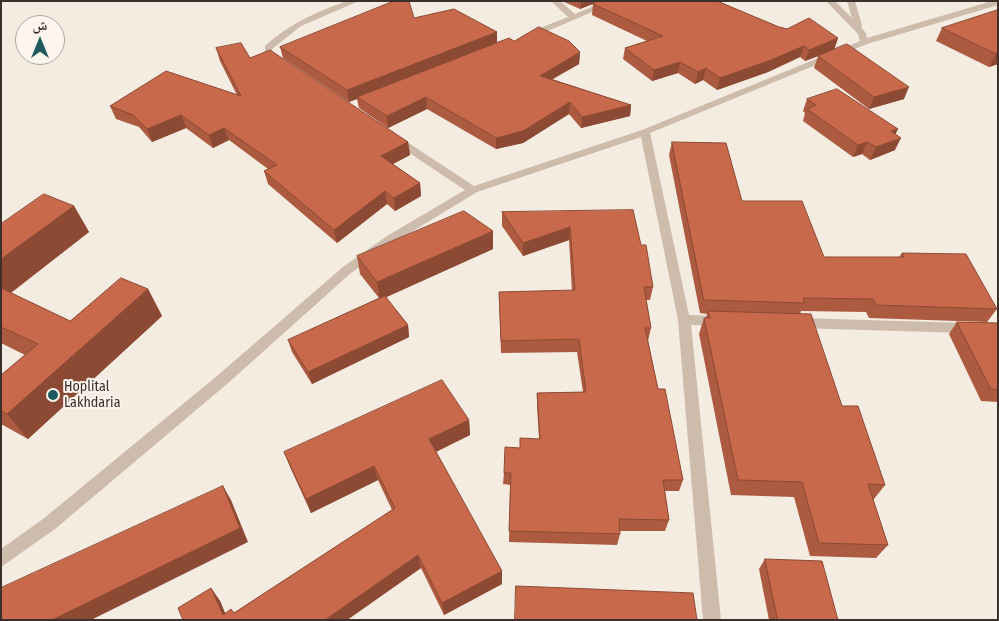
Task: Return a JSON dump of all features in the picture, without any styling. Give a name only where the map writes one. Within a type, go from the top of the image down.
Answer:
[{"type":"street","points":[[285,66],[269,55],[268,48],[280,36],[302,20],[355,1]]},
{"type":"street","points":[[555,1],[574,18]]},
{"type":"street","points":[[520,39],[614,1]]},
{"type":"street","points":[[830,1],[860,30]]},
{"type":"street","points":[[851,1],[864,42]]},
{"type":"street","points":[[1,559],[49,524],[222,380],[347,270],[391,239],[473,190],[645,132],[864,42],[998,2]]},
{"type":"street","points":[[382,129],[473,190]]},
{"type":"street","points":[[645,132],[684,320],[712,620]]},
{"type":"street","points":[[684,320],[733,321]]},
{"type":"street","points":[[782,322],[998,329]]},
{"type":"building","points":[[394,1],[409,1],[414,18],[454,9],[497,32],[347,90],[280,47]]},
{"type":"building","points":[[599,1],[717,1],[787,29],[809,18],[838,38],[809,50],[804,46],[720,78],[706,68],[698,72],[680,62],[654,70],[625,48],[663,36],[593,4]]},
{"type":"building","points":[[998,10],[998,53],[996,54],[942,28]]},
{"type":"building","points":[[539,27],[569,41],[580,52],[540,76],[631,105],[582,117],[570,102],[523,131],[496,138],[426,97],[387,116],[357,97],[509,38],[514,41]]},
{"type":"building","points":[[241,43],[250,58],[270,50],[408,142],[381,156],[420,183],[394,198],[385,191],[334,230],[264,171],[277,165],[224,128],[209,135],[181,115],[147,129],[133,115],[110,106],[166,71],[241,96],[216,48]]},
{"type":"building","points":[[847,44],[909,87],[874,97],[818,56]]},
{"type":"building","points":[[837,89],[898,129],[891,131],[901,138],[876,147],[867,142],[858,145],[807,109],[816,105],[807,99]]},
{"type":"building","points":[[672,142],[726,143],[742,201],[802,201],[824,257],[904,257],[902,253],[966,254],[997,309],[876,305],[873,299],[803,298],[805,303],[704,300]]},
{"type":"building","points":[[44,194],[74,206],[1,259],[1,224]]},
{"type":"building","points":[[633,210],[641,245],[646,245],[653,287],[644,287],[651,328],[645,328],[658,389],[665,389],[683,480],[663,480],[669,520],[619,519],[620,534],[509,531],[511,473],[504,473],[505,447],[520,448],[520,438],[540,439],[537,393],[586,392],[579,339],[501,341],[499,292],[575,290],[570,227],[523,243],[502,212]]},
{"type":"building","points":[[464,211],[493,231],[377,282],[357,256]]},
{"type":"building","points":[[121,278],[148,289],[7,414],[1,411],[1,375],[38,344],[1,327],[1,288],[70,321]]},
{"type":"building","points":[[385,296],[408,325],[308,372],[288,340]]},
{"type":"building","points":[[708,311],[811,314],[842,406],[858,406],[885,485],[868,484],[888,545],[819,543],[802,482],[738,480],[704,318],[710,318]]},
{"type":"building","points":[[957,322],[998,323],[998,390],[991,389]]},
{"type":"building","points":[[442,380],[469,420],[429,439],[502,571],[442,603],[418,555],[325,620],[183,620],[178,608],[211,588],[223,615],[231,609],[234,613],[395,508],[374,466],[306,499],[284,452]]},
{"type":"building","points":[[223,486],[240,528],[52,620],[1,620],[1,588]]},
{"type":"building","points":[[765,559],[822,561],[838,620],[778,620]]},
{"type":"building","points":[[516,586],[693,593],[697,620],[515,620]]},
{"type":"place","name":"Hoplital Lakhdaria","points":[[53,395]]}]
